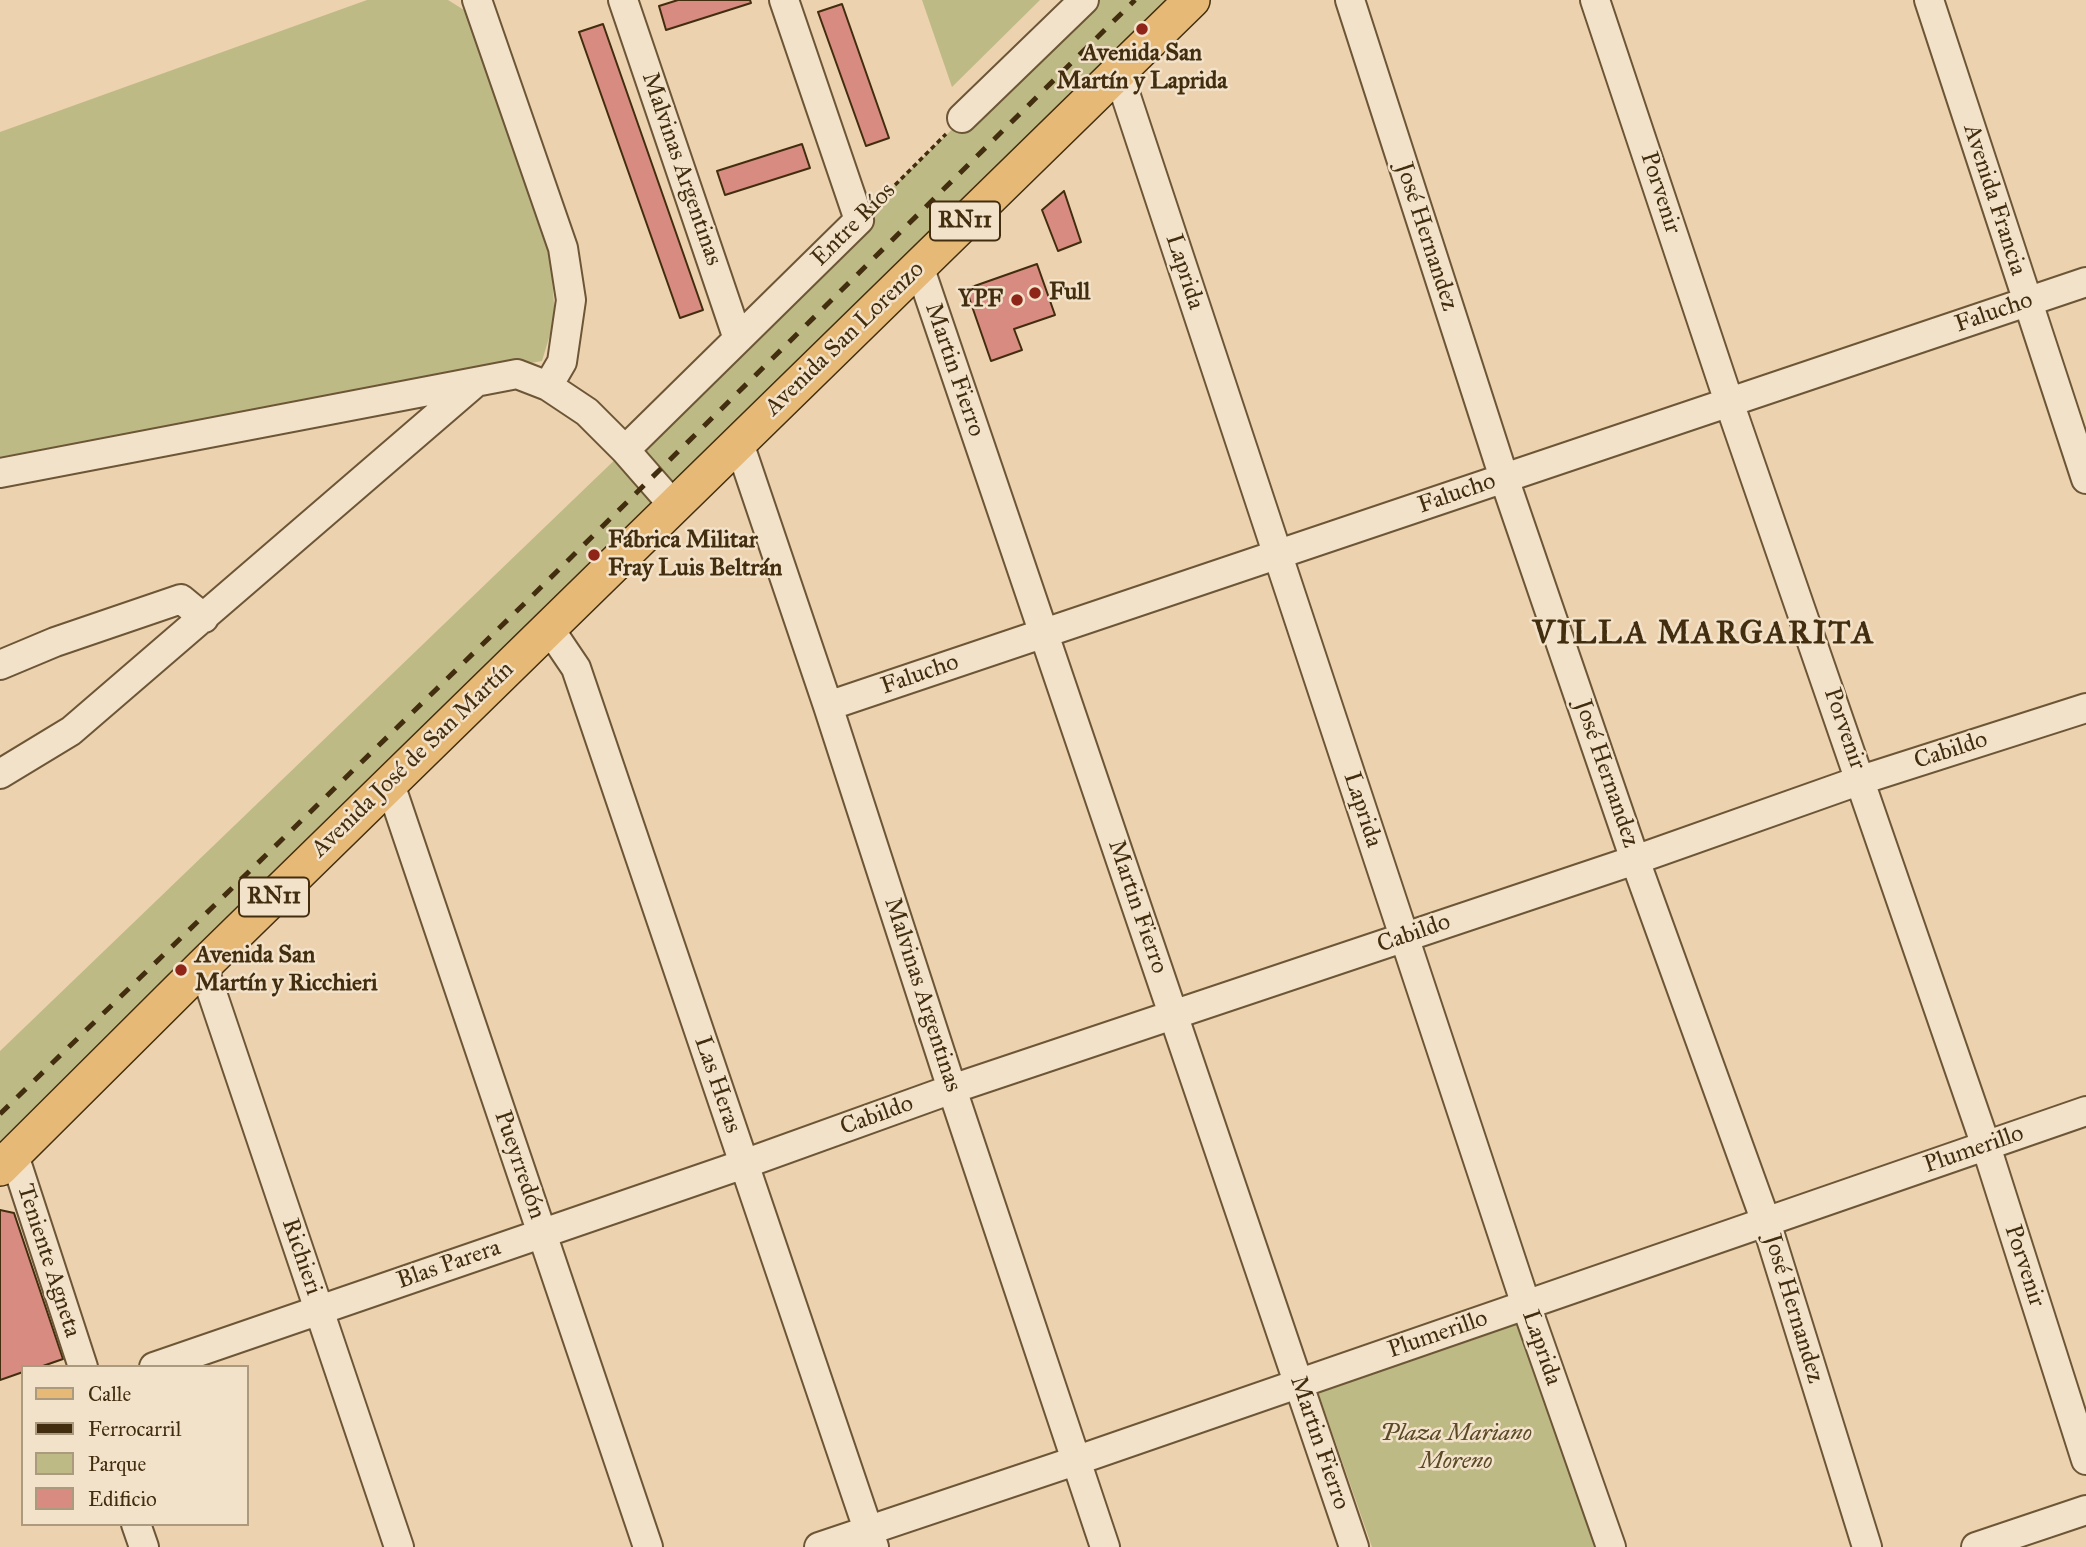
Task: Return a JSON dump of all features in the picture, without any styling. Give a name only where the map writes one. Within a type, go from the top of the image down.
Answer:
[{"type":"main road","name":"Avenida San Lorenzo","points":[[739,443],[1192,0]]},
{"type":"main road","name":"Avenida José de San Martín","points":[[7,1161],[739,443]]},
{"type":"street","points":[[477,0],[563,248],[570,300],[562,362],[548,386]]},
{"type":"street","name":"Malvinas Argentinas","points":[[623,0],[738,339]]},
{"type":"street","points":[[784,0],[859,220]]},
{"type":"street","points":[[962,118],[1084,0]]},
{"type":"street","name":"José Hernandez","points":[[1350,0],[1504,478],[1635,859],[1766,1222],[1867,1547]]},
{"type":"street","name":"Porvenir","points":[[1595,0],[1729,402],[1986,1146],[2086,1460]]},
{"type":"street","name":"Avenida Francia","points":[[1929,0],[2086,479]]},
{"type":"street","name":"Laprida","points":[[1118,72],[1525,1305],[1611,1547]]},
{"type":"street","name":"Entre Ríos","points":[[625,450],[859,220]]},
{"type":"street","name":"Martin Fierro","points":[[919,266],[1354,1547]]},
{"type":"street","name":"Falucho","points":[[828,706],[2086,282]]},
{"type":"street","points":[[0,473],[517,374],[548,386],[587,412],[674,506]]},
{"type":"street","points":[[0,774],[71,731],[478,381]]},
{"type":"street","name":"Malvinas Argentinas","points":[[739,443],[1105,1547]]},
{"type":"street","points":[[0,665],[55,642],[181,599],[204,618]]},
{"type":"street","name":"Las Heras","points":[[549,628],[576,668],[871,1539]]},
{"type":"street","name":"Cabildo","points":[[744,1164],[952,1089],[1174,1016],[1861,780],[2086,708]]},
{"type":"street","name":"Pueyrredón","points":[[390,783],[648,1547]]},
{"type":"street","name":"Richieri","points":[[203,966],[399,1547]]},
{"type":"street","name":"Plumerillo","points":[[819,1547],[871,1539],[1075,1461],[2086,1111]]},
{"type":"street","name":"Teniente Agneta","points":[[7,1161],[82,1365]]},
{"type":"street","name":"Blas Parera","points":[[160,1365],[744,1164]]},
{"type":"street","points":[[1976,1547],[2086,1510]]},
{"type":"street","points":[[137,1526],[144,1547]]},
{"type":"path","name":"Entre Ríos","points":[[859,220],[962,118]]},
{"type":"green space","points":[[367,0],[448,0],[472,15],[550,248],[555,318],[542,361],[0,457],[0,132]]},
{"type":"green space","points":[[922,0],[1040,0],[952,87]]},
{"type":"green space","points":[[1084,0],[1192,0],[0,1168],[0,1051],[625,450]]},
{"type":"green space","name":"Plaza Mariano Moreno","points":[[1519,1321],[1600,1547],[1372,1547],[1318,1392]]},
{"type":"building","points":[[678,0],[750,0],[751,3],[666,30],[659,6]]},
{"type":"building","points":[[842,4],[889,138],[866,146],[818,12]]},
{"type":"building","points":[[603,24],[703,310],[680,318],[579,32]]},
{"type":"building","points":[[802,144],[810,168],[725,195],[717,171]]},
{"type":"building","points":[[1064,191],[1081,242],[1058,251],[1042,210]]},
{"type":"building","points":[[1037,264],[1055,315],[1014,329],[1022,350],[991,361],[966,289]]},
{"type":"building","points":[[0,1210],[14,1213],[63,1359],[46,1365],[21,1365],[21,1373],[0,1380]]},
{"type":"railway","points":[[0,1114],[526,602],[1135,0]]},
{"type":"place","name":"Avenida San Martín y Laprida","points":[[1142,29]]},
{"type":"place","name":"Full","points":[[1035,293]]},
{"type":"place","name":"YPF","points":[[1017,300]]},
{"type":"place","name":"Fábrica Militar Fray Luis Beltrán","points":[[594,555]]},
{"type":"place","name":"Avenida San Martín y Ricchieri","points":[[181,970]]},
{"type":"district","name":"VILLA MARGARITA","points":[[1704,635]]}]
